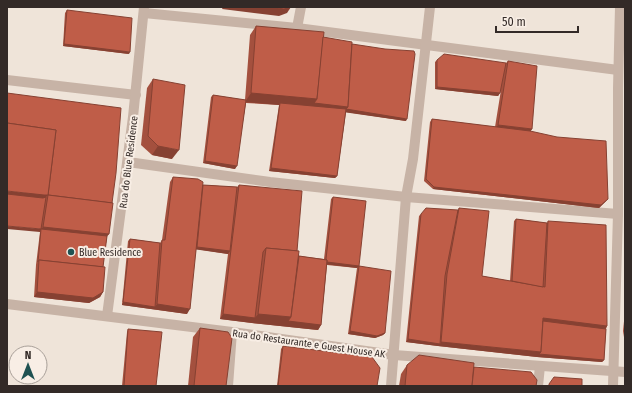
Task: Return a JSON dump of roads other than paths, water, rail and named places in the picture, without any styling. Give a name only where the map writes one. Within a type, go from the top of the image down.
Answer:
[{"type":"street","points":[[297,28],[301,7]]},
{"type":"street","points":[[391,386],[406,196],[413,159],[430,7]]},
{"type":"street","points":[[613,386],[621,88],[618,70],[620,7]]},
{"type":"street","points":[[144,10],[297,28],[618,70]]},
{"type":"street","name":"Rua do Blue Residence","points":[[107,316],[128,162],[144,10]]},
{"type":"street","points":[[7,80],[136,95]]},
{"type":"street","points":[[128,162],[270,182],[406,196],[618,214]]},
{"type":"street","name":"Rua do Restaurante e Guest House AK","points":[[7,304],[232,332],[394,355],[625,372]]},
{"type":"street","points":[[228,386],[232,332]]},
{"type":"street","points":[[538,386],[540,366]]},
{"type":"place","name":"Blue Residence","points":[[71,252]]}]
